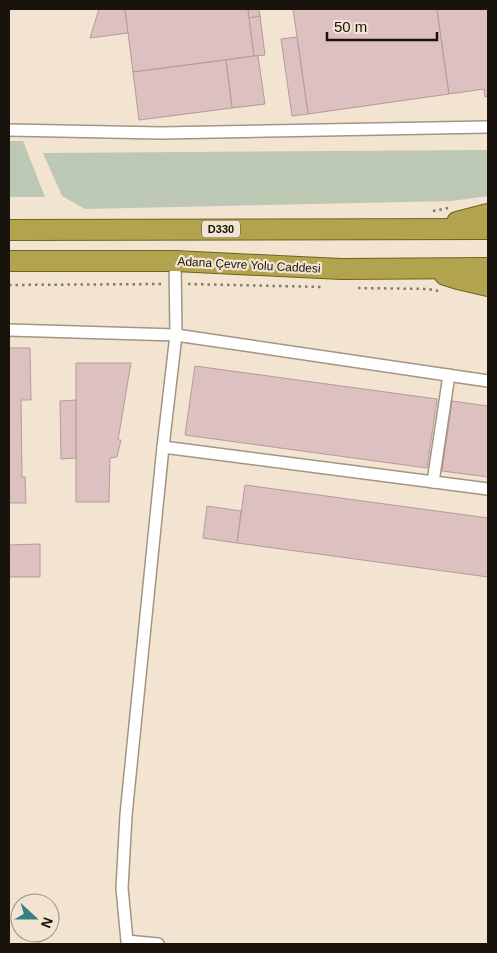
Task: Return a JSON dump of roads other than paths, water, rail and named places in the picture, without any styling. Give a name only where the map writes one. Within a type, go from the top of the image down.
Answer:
[{"type":"highway","points":[[434,229],[488,214]]},
{"type":"highway","name":"D330","points":[[9,230],[488,229]]},
{"type":"highway","name":"Adana Çevre Yolu Caddesi","points":[[9,261],[175,261],[341,269],[488,268]]},
{"type":"highway","points":[[430,269],[458,279],[488,286]]},
{"type":"street","points":[[9,130],[161,133],[488,127]]},
{"type":"street","points":[[158,944],[127,941],[122,888],[126,815],[176,335],[175,261]]},
{"type":"street","points":[[9,330],[176,335],[488,380]]},
{"type":"street","points":[[433,482],[449,375]]},
{"type":"street","points":[[163,447],[488,489]]}]
